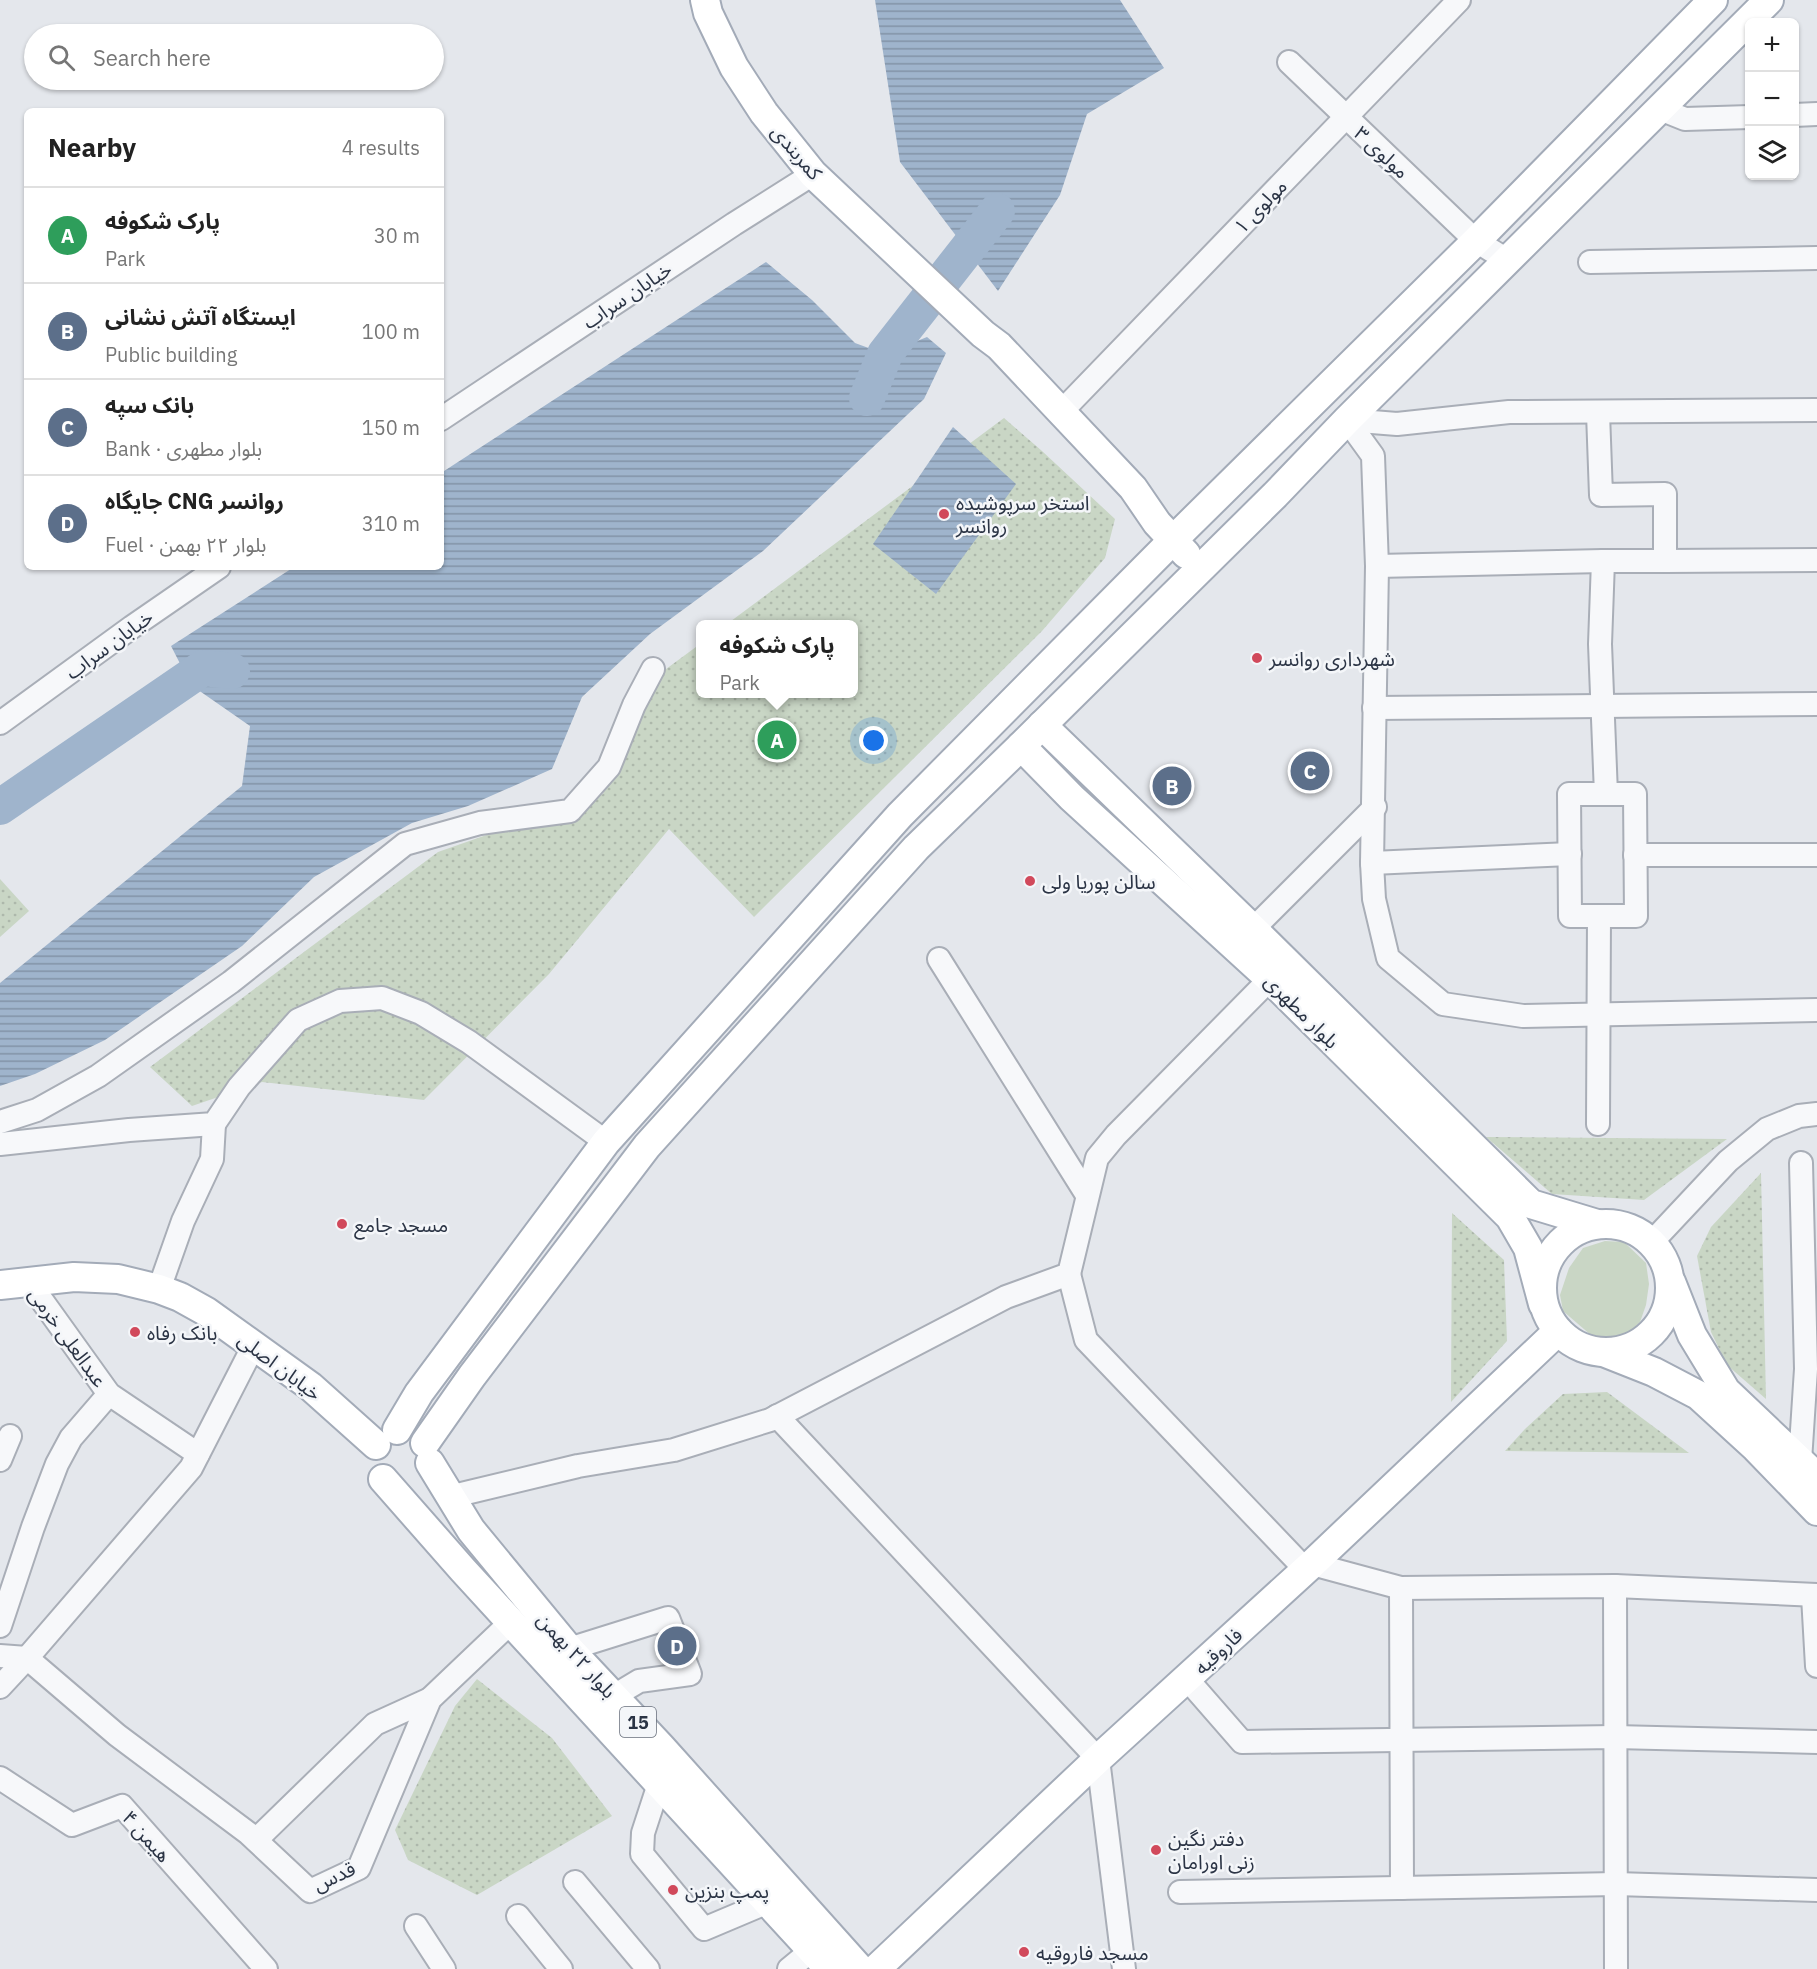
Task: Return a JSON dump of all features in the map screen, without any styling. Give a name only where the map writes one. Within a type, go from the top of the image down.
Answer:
[{"type":"main road","name":"کمربندی","points":[[705,0],[708,13],[734,67],[764,113],[813,174],[983,334],[999,346],[1133,488],[1157,523],[1200,568]]},
{"type":"main road","points":[[387,1438],[606,1142],[900,815],[1713,0]]},
{"type":"main road","points":[[383,1479],[391,1483],[408,1484],[421,1477],[427,1453],[472,1376],[647,1146],[916,848],[1022,746],[1769,0]]},
{"type":"main road","name":"بلوار مطهری","points":[[1042,725],[1253,929],[1531,1204],[1597,1224]]},
{"type":"main road","name":"بلوار مطهری","points":[[1022,746],[1072,798],[1270,979],[1510,1217],[1528,1248],[1543,1304]]},
{"type":"main road","points":[[843,878],[867,902]]},
{"type":"main road","points":[[1808,1469],[1726,1391],[1692,1335],[1671,1282],[1665,1260],[1652,1242],[1626,1227],[1597,1224],[1571,1233],[1552,1252],[1542,1277],[1543,1304],[1558,1330],[1580,1347],[1606,1353],[1654,1372],[1698,1395],[1756,1448],[1817,1511]]},
{"type":"main road","name":"خیابان اصلی","points":[[0,1286],[74,1277],[118,1279],[159,1289],[207,1312],[387,1438]]},
{"type":"main road","points":[[1606,1353],[1628,1349],[1646,1339],[1661,1323],[1669,1303],[1671,1282]]},
{"type":"main road","name":"فاروقیه","points":[[876,1969],[1098,1759],[1309,1567],[1558,1330]]},
{"type":"main road","points":[[387,1438],[413,1432],[427,1453]]},
{"type":"main road","name":"15","points":[[383,1479],[374,1463],[387,1438]]},
{"type":"main road","name":"بلوار ۲۲ بهمن","points":[[427,1453],[449,1497],[471,1530],[569,1649],[861,1969]]},
{"type":"main road","name":"بلوار ۲۲ بهمن","points":[[383,1479],[821,1960]]},
{"type":"street","name":"مولوی ۱","points":[[1061,412],[1459,0]]},
{"type":"street","name":"مولوی ۳","points":[[1289,62],[1476,240],[1507,260]]},
{"type":"street","points":[[1660,109],[1685,119],[1745,117]]},
{"type":"street","points":[[1799,115],[1817,114]]},
{"type":"street","name":"خیابان سراب","points":[[444,417],[813,174]]},
{"type":"street","points":[[1590,262],[1817,258]]},
{"type":"street","points":[[1347,420],[1397,424],[1509,412],[1817,410]]},
{"type":"street","points":[[1598,413],[1601,495],[1665,494],[1665,561]]},
{"type":"street","points":[[1347,420],[1373,456],[1377,566],[1374,708],[1375,807],[1372,863],[1374,899],[1388,958],[1443,1004],[1523,1016],[1817,1010]]},
{"type":"street","points":[[1377,566],[1602,561],[1817,561]]},
{"type":"street","points":[[1602,561],[1601,705],[1606,794]]},
{"type":"street","name":"خیابان سراب","points":[[0,723],[215,570]]},
{"type":"street","points":[[0,1122],[37,1110],[98,1076],[231,982],[405,844],[480,824],[570,811],[609,767],[634,705],[653,669]]},
{"type":"street","points":[[1374,708],[1817,704]]},
{"type":"street","points":[[1569,794],[1606,794],[1635,794],[1636,916],[1570,916],[1569,794]]},
{"type":"street","points":[[1253,929],[1375,807]]},
{"type":"street","points":[[1372,863],[1570,854]]},
{"type":"street","points":[[1635,855],[1817,855]]},
{"type":"street","points":[[1598,1124],[1599,916]]},
{"type":"street","points":[[939,958],[1087,1196]]},
{"type":"street","points":[[1270,979],[1116,1135],[1097,1158],[1069,1274],[1086,1340],[1309,1567],[1401,1588],[1615,1586],[1815,1595],[1817,1666]]},
{"type":"street","points":[[159,1289],[183,1221],[212,1159],[214,1124],[239,1087],[298,1020],[340,1001],[382,998],[421,1013],[469,1042],[606,1142]]},
{"type":"street","points":[[1652,1242],[1728,1161],[1767,1129],[1799,1116],[1817,1114]]},
{"type":"street","points":[[0,1144],[129,1130],[214,1124]]},
{"type":"street","points":[[1801,1163],[1810,1224],[1812,1369],[1808,1469]]},
{"type":"street","points":[[449,1497],[578,1466],[674,1450],[777,1416],[1006,1297],[1069,1274]]},
{"type":"street","name":"عبدالعلی خرمی","points":[[28,1281],[109,1394],[198,1454]]},
{"type":"street","points":[[0,1687],[191,1468],[254,1345]]},
{"type":"street","points":[[0,1626],[57,1464],[71,1438],[109,1394]]},
{"type":"street","points":[[777,1416],[1098,1759],[1124,1969]]},
{"type":"street","points":[[0,1460],[10,1436]]},
{"type":"street","points":[[1615,1586],[1616,1969]]},
{"type":"street","points":[[1401,1588],[1402,1888]]},
{"type":"street","points":[[569,1649],[669,1618],[690,1674],[639,1681],[614,1696]]},
{"type":"street","name":"قدس","points":[[27,1658],[117,1735],[256,1840],[310,1891],[359,1868],[430,1699],[511,1622]]},
{"type":"street","points":[[0,1656],[27,1658]]},
{"type":"street","points":[[1187,1679],[1242,1742],[1615,1737],[1817,1742]]},
{"type":"street","points":[[256,1840],[375,1724],[430,1699]]},
{"type":"street","name":"هیمن ۴","points":[[0,1778],[72,1826],[122,1806],[266,1969]]},
{"type":"street","points":[[659,1784],[643,1833],[642,1854],[704,1929],[768,1902]]},
{"type":"street","points":[[575,1882],[648,1969]]},
{"type":"street","points":[[1180,1892],[1616,1884],[1817,1890]]},
{"type":"street","points":[[518,1916],[561,1969]]},
{"type":"street","points":[[416,1926],[444,1969]]},
{"type":"street","points":[[789,1969],[821,1960]]},
{"type":"green space","points":[[1004,418],[1115,519],[1105,558],[1042,631],[754,917],[669,829],[549,974],[424,1100],[262,1082],[192,1106],[150,1067],[438,852],[603,794],[643,686],[696,647],[696,698],[858,698],[858,620],[732,620]]},
{"type":"green space","points":[[0,879],[29,911],[0,937]]},
{"type":"green space","points":[[1486,1137],[1727,1139],[1644,1200],[1552,1194]]},
{"type":"green space","points":[[1761,1173],[1766,1399],[1727,1365],[1711,1332],[1697,1256],[1711,1227]]},
{"type":"green space","points":[[1452,1213],[1504,1260],[1507,1341],[1451,1402]]},
{"type":"green space","points":[[1605,1241],[1624,1242],[1646,1263],[1649,1284],[1646,1305],[1640,1322],[1625,1337],[1592,1336],[1563,1311],[1560,1295],[1569,1268],[1583,1248]]},
{"type":"green space","points":[[1607,1392],[1689,1453],[1505,1451],[1563,1394]]},
{"type":"green space","points":[[477,1679],[552,1738],[612,1816],[477,1895],[408,1860],[395,1830],[455,1706]]},
{"type":"water","points":[[875,0],[1120,0],[1164,68],[1087,114],[1060,195],[998,291],[900,162]]},
{"type":"water","points":[[766,262],[812,300],[855,343],[885,354],[927,337],[946,353],[924,399],[763,551],[650,634],[582,697],[552,769],[468,806],[412,823],[314,877],[242,946],[105,1040],[35,1074],[0,1086],[0,983],[242,786],[250,726],[191,685],[171,646],[289,570],[444,570],[444,471]]},
{"type":"water","name":"استخر سرپوشیده روانسر","points":[[953,427],[1016,484],[936,594],[873,544]]},
{"type":"waterway","points":[[867,398],[885,354],[997,211]]},
{"type":"waterway","points":[[0,807],[203,668],[232,671]]},
{"type":"place","name":"استخر سرپوشیده روانسر","points":[[944,514]]},
{"type":"place","name":"شهرداری روانسر","points":[[1257,658]]},
{"type":"place","name":"پارک شکوفه","points":[[777,740]]},
{"type":"place","name":"بانک سپه","points":[[1310,771]]},
{"type":"place","name":"ایستگاه آتش نشانی","points":[[1172,786]]},
{"type":"place","name":"سالن پوریا ولی","points":[[1030,881]]},
{"type":"place","name":"مسجد جامع","points":[[342,1224]]},
{"type":"place","name":"بانک رفاه","points":[[135,1332]]},
{"type":"place","name":"جایگاه CNG روانسر","points":[[677,1646]]},
{"type":"place","name":"دفتر نگین زنی اورامان","points":[[1156,1850]]},
{"type":"place","name":"پمپ بنزین","points":[[673,1890]]},
{"type":"place","name":"مسجد فاروقیه","points":[[1024,1952]]}]
